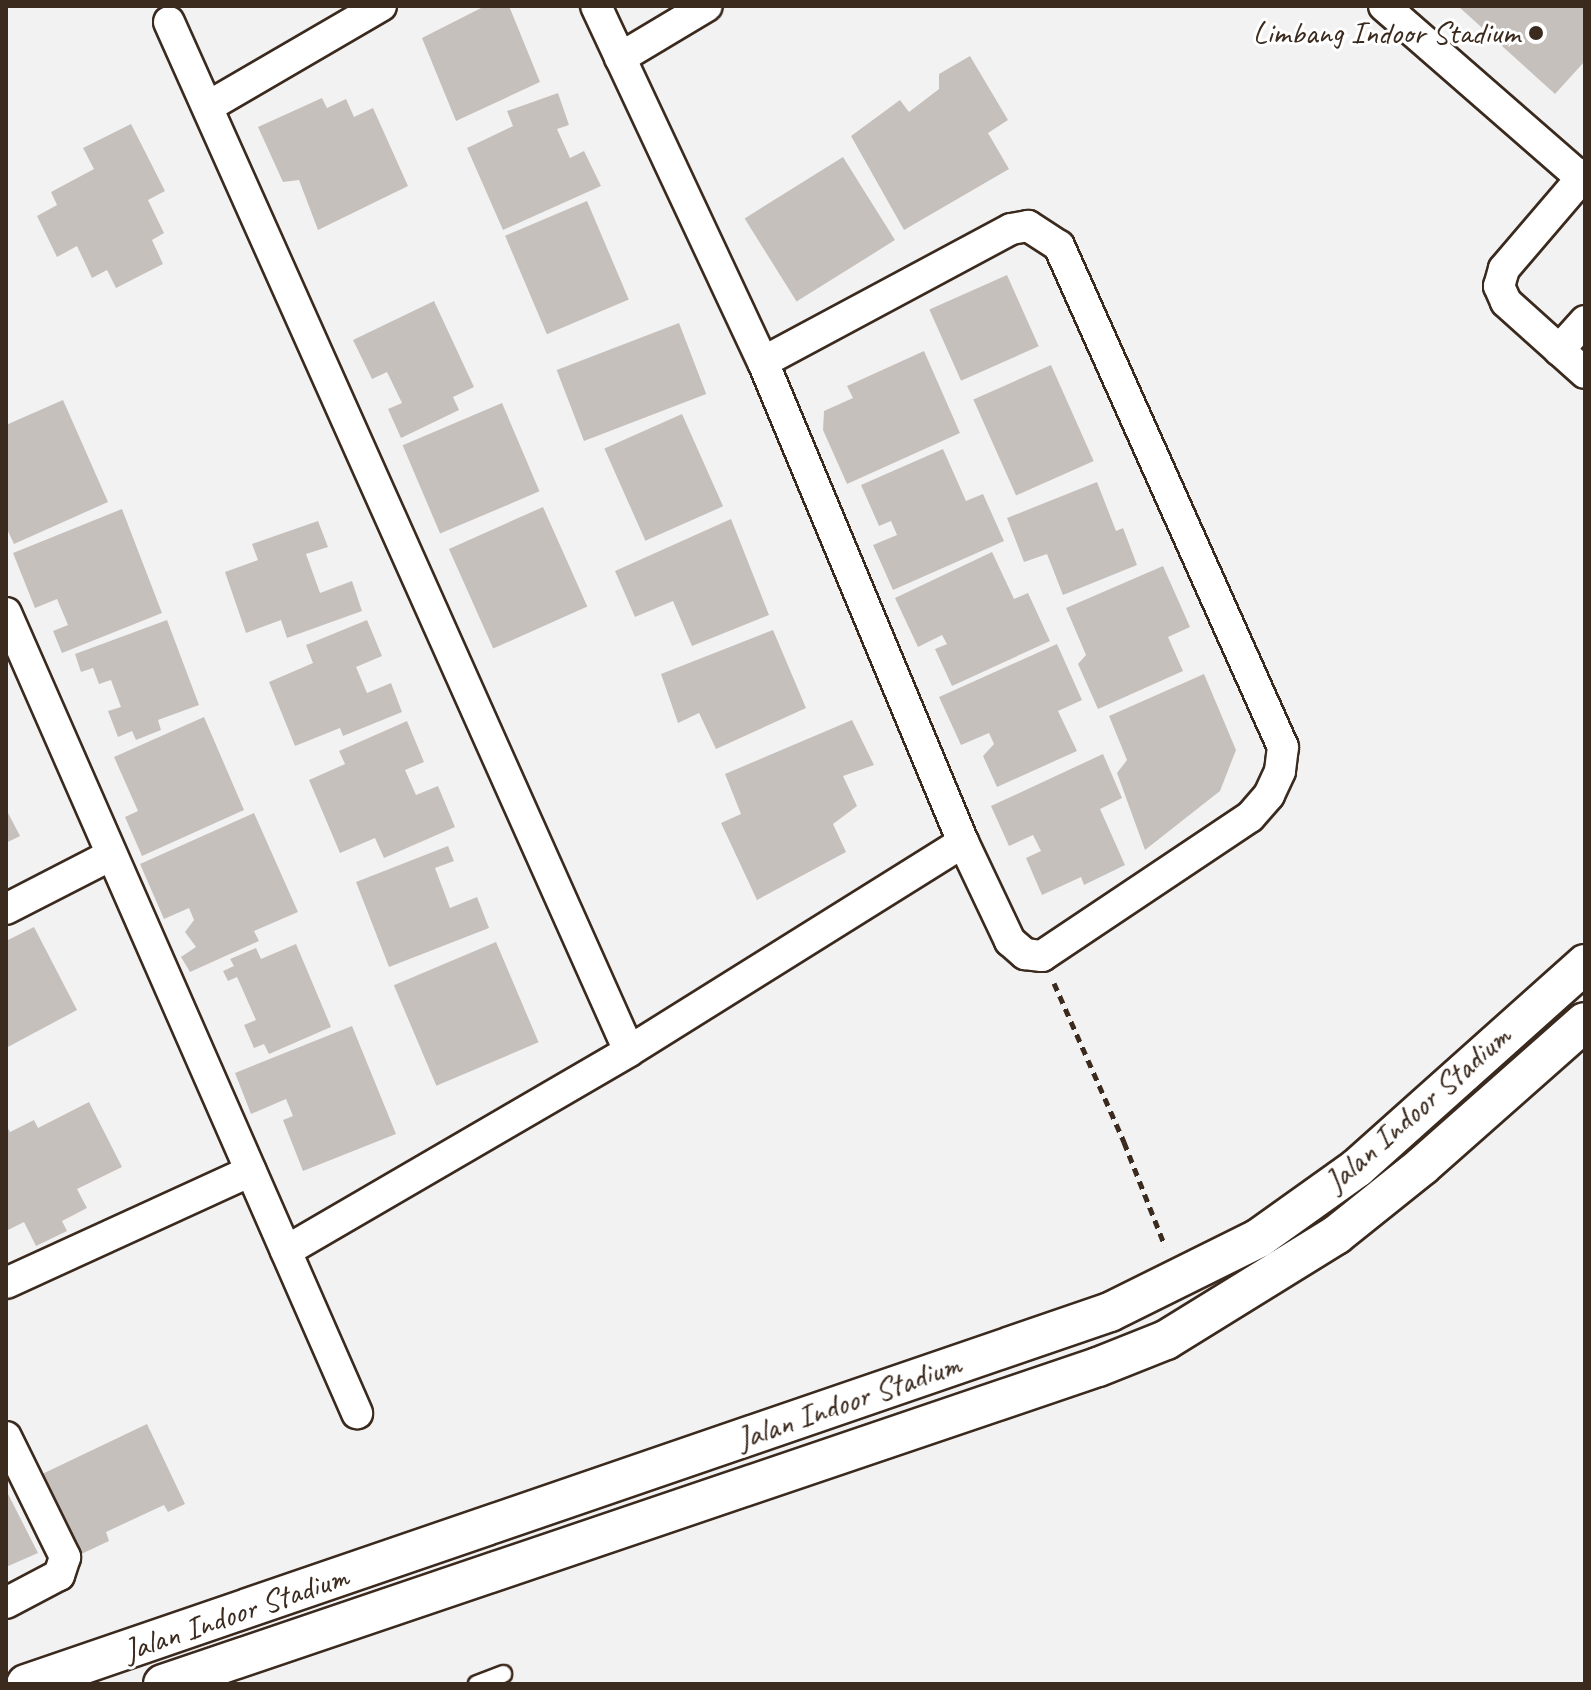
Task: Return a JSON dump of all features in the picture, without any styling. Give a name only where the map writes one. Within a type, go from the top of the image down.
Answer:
[{"type":"street","points":[[209,106],[381,6]]},
{"type":"street","points":[[596,6],[763,362],[963,842],[1010,941],[1025,954],[1042,956],[1250,817],[1269,795],[1280,771],[1283,747],[1059,246],[1028,226],[1011,229],[763,362]]},
{"type":"street","points":[[620,58],[707,6]]},
{"type":"street","points":[[1384,6],[1583,176],[1500,277],[1500,295],[1585,373]]},
{"type":"street","points":[[169,22],[629,1051]]},
{"type":"street","points":[[1559,350],[1585,321]]},
{"type":"street","points":[[6,613],[357,1413]]},
{"type":"street","points":[[286,1251],[629,1051],[963,842]]},
{"type":"street","points":[[6,909],[111,855]]},
{"type":"street","name":"Jalan Indoor Stadium","points":[[26,1684],[1095,1317],[1178,1280],[1259,1238],[1357,1168],[1585,964]]},
{"type":"street","name":"Jalan Indoor Stadium","points":[[163,1684],[1098,1367],[1166,1340],[1336,1235],[1422,1166],[1585,1022]]},
{"type":"street","points":[[6,1283],[251,1171]]},
{"type":"street","points":[[6,1437],[65,1557],[59,1575],[6,1603]]},
{"type":"lane","points":[[477,1684],[503,1674]]},
{"type":"path","points":[[1042,956],[1124,1142],[1178,1280]]},
{"type":"building","points":[[485,6],[509,6],[540,82],[456,121],[422,38]]},
{"type":"building","name":"Limbang Indoor Stadium","points":[[1458,6],[1585,6],[1585,61],[1555,94]]},
{"type":"building","points":[[970,56],[1008,120],[988,133],[1009,169],[904,230],[851,136],[900,100],[909,112],[939,89],[939,74]]},
{"type":"building","points":[[558,93],[569,125],[557,129],[570,158],[584,151],[601,186],[503,230],[467,148],[513,126],[507,111]]},
{"type":"building","points":[[322,98],[327,108],[346,99],[354,117],[373,108],[408,186],[318,230],[299,180],[283,182],[258,127]]},
{"type":"building","points":[[131,124],[165,191],[148,200],[164,233],[152,240],[163,264],[116,288],[107,270],[92,278],[77,246],[57,257],[37,216],[57,205],[51,192],[94,169],[83,148]]},
{"type":"building","points":[[843,157],[895,240],[797,302],[745,218]]},
{"type":"building","points":[[587,201],[629,299],[547,334],[505,236]]},
{"type":"building","points":[[1007,275],[1039,346],[961,381],[929,310]]},
{"type":"building","points":[[434,301],[474,387],[453,397],[459,410],[401,438],[388,409],[402,403],[387,372],[372,379],[353,340]]},
{"type":"building","points":[[679,323],[706,394],[584,441],[557,370]]},
{"type":"building","points":[[924,351],[960,433],[847,484],[823,430],[824,411],[853,398],[847,386]]},
{"type":"building","points":[[1051,365],[1094,461],[1016,495],[973,400]]},
{"type":"building","points":[[63,400],[108,502],[14,544],[6,527],[6,425]]},
{"type":"building","points":[[502,403],[540,491],[440,534],[403,445]]},
{"type":"building","points":[[682,414],[723,506],[645,541],[604,449]]},
{"type":"building","points":[[943,449],[966,501],[983,494],[1004,541],[893,590],[873,545],[897,535],[891,521],[879,526],[861,485]]},
{"type":"building","points":[[1097,482],[1116,531],[1123,528],[1137,565],[1063,595],[1047,554],[1024,562],[1007,518]]},
{"type":"building","points":[[543,507],[587,607],[493,648],[449,549]]},
{"type":"building","points":[[122,509],[162,613],[62,653],[53,631],[68,625],[57,599],[35,608],[13,553]]},
{"type":"building","points":[[731,519],[769,615],[692,646],[673,601],[635,617],[615,571]]},
{"type":"building","points":[[318,521],[328,547],[306,554],[320,593],[352,581],[362,611],[287,638],[281,620],[246,633],[225,572],[258,560],[252,544]]},
{"type":"building","points":[[992,552],[1014,599],[1028,593],[1050,641],[952,686],[935,649],[947,644],[942,635],[918,647],[895,598]]},
{"type":"building","points":[[1163,566],[1190,627],[1168,637],[1183,671],[1098,709],[1078,664],[1086,655],[1066,608]]},
{"type":"building","points":[[167,620],[199,705],[158,720],[161,730],[136,740],[132,731],[118,737],[108,711],[121,707],[111,680],[99,684],[93,668],[81,672],[75,654]]},
{"type":"building","points":[[367,620],[382,656],[356,667],[367,693],[391,683],[402,712],[343,736],[340,728],[295,746],[269,682],[313,663],[306,645]]},
{"type":"building","points":[[773,630],[806,708],[716,749],[699,713],[678,723],[661,674]]},
{"type":"building","points":[[1057,644],[1082,700],[1058,711],[1077,751],[997,787],[983,756],[994,744],[989,733],[961,745],[939,697]]},
{"type":"building","points":[[1204,674],[1236,750],[1220,791],[1145,850],[1117,773],[1127,760],[1109,716]]},
{"type":"building","points":[[204,717],[244,810],[142,856],[125,817],[138,811],[114,757]]},
{"type":"building","points":[[852,720],[874,765],[843,776],[857,806],[833,824],[846,852],[757,900],[721,823],[741,814],[725,774]]},
{"type":"building","points":[[407,721],[424,762],[405,770],[416,795],[438,786],[455,827],[384,858],[375,838],[340,853],[309,780],[345,764],[339,751]]},
{"type":"building","points":[[1103,754],[1122,798],[1100,809],[1125,865],[1084,885],[1081,877],[1042,895],[1026,858],[1041,851],[1033,835],[1009,846],[991,806]]},
{"type":"building","points":[[6,809],[20,836],[6,843]]},
{"type":"building","points":[[254,813],[298,912],[254,931],[259,941],[190,972],[181,957],[196,947],[185,932],[194,920],[189,908],[164,919],[140,864]]},
{"type":"building","points":[[448,846],[454,861],[435,868],[450,908],[477,897],[489,928],[389,967],[356,882]]},
{"type":"building","points":[[34,927],[77,1010],[6,1048],[6,941]]},
{"type":"building","points":[[496,942],[539,1042],[436,1086],[394,985]]},
{"type":"building","points":[[296,944],[331,1027],[269,1054],[264,1044],[254,1048],[244,1025],[256,1020],[237,977],[228,981],[223,971],[234,966],[230,959],[256,948],[261,959]]},
{"type":"building","points":[[352,1026],[396,1134],[303,1171],[283,1120],[293,1116],[286,1099],[251,1114],[235,1073]]},
{"type":"building","points":[[89,1102],[122,1167],[77,1189],[87,1208],[62,1221],[67,1231],[36,1246],[24,1222],[6,1231],[6,1125],[10,1132],[34,1120],[38,1128]]},
{"type":"building","points":[[147,1424],[185,1504],[168,1512],[164,1505],[106,1532],[109,1541],[77,1556],[40,1475]]},
{"type":"building","points":[[6,1490],[38,1553],[6,1567]]},
{"type":"place","name":"Limbang Indoor Stadium","points":[[1536,33]]}]
